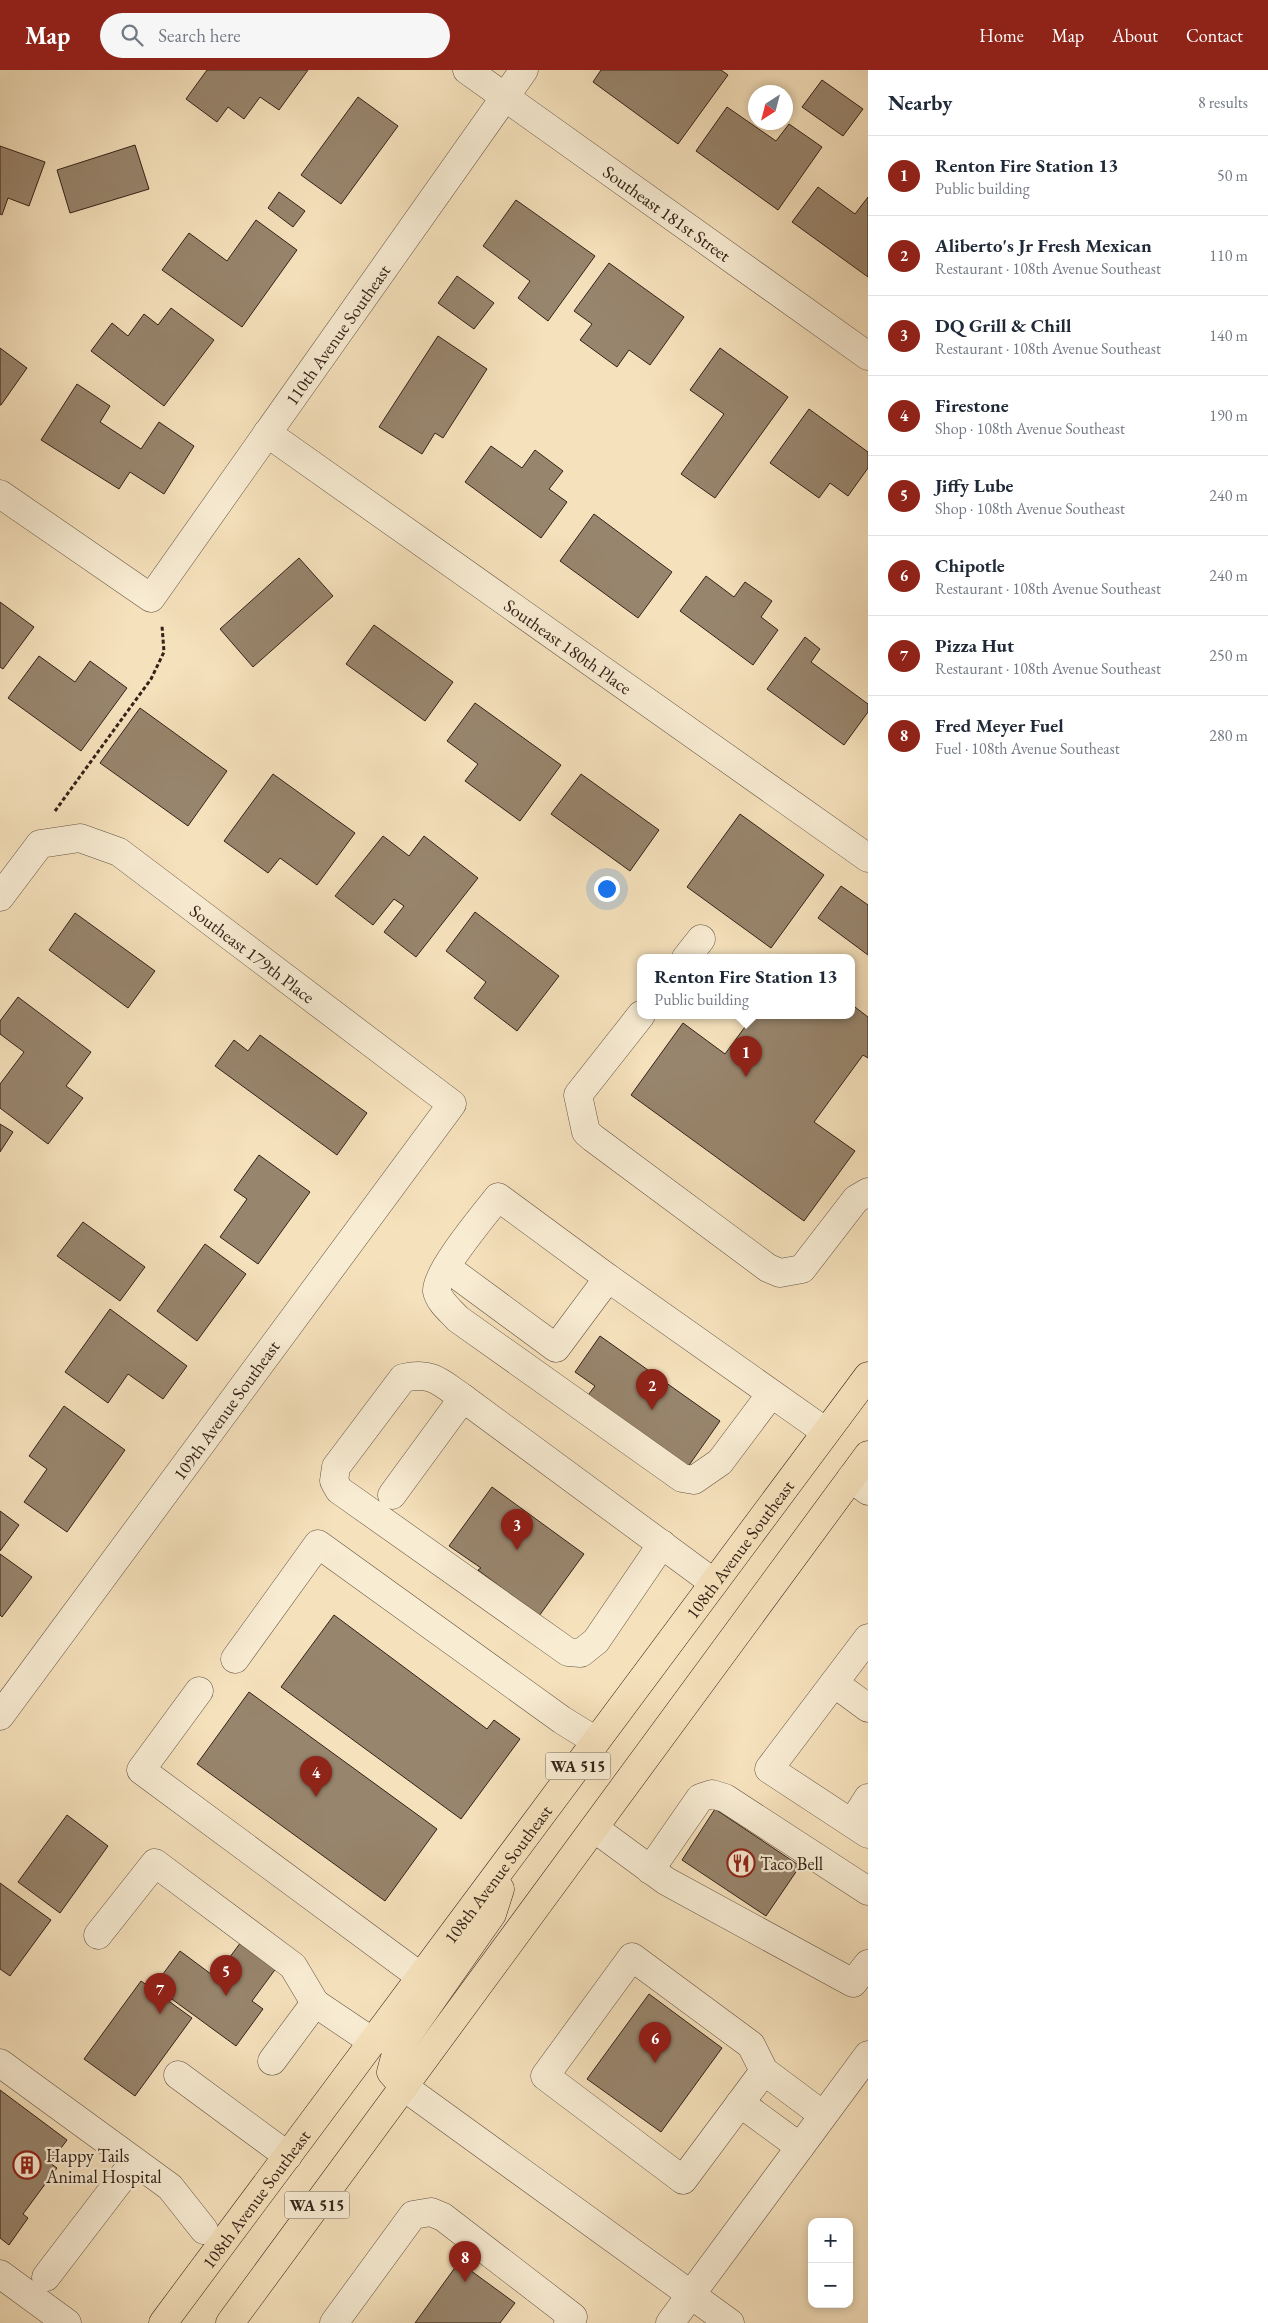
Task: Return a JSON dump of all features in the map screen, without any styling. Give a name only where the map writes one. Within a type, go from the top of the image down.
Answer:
[{"type":"main road","name":"108th Avenue Southeast","points":[[163,2323],[868,1376]]},
{"type":"main road","name":"WA 515","points":[[230,2323],[594,1828],[859,1485],[868,1455]]},
{"type":"main road","points":[[404,2087],[391,2072],[396,2050],[492,1914],[511,1856]]},
{"type":"street","name":"Southeast 181st Street","points":[[467,70],[868,356]]},
{"type":"street","name":"110th Avenue Southeast","points":[[151,598],[524,70]]},
{"type":"street","name":"Southeast 180th Place","points":[[267,433],[868,858]]},
{"type":"street","points":[[0,494],[151,598]]},
{"type":"street","name":"Southeast 179th Place","points":[[40,844],[80,838],[119,852],[452,1104]]},
{"type":"street","points":[[0,897],[40,844]]},
{"type":"street","points":[[638,1019],[578,1095],[586,1132],[593,1138],[768,1268],[780,1273],[802,1269],[856,1199],[868,1192]]},
{"type":"street","name":"109th Avenue Southeast","points":[[0,1716],[452,1104]]},
{"type":"street","points":[[771,1394],[720,1462],[694,1480],[682,1478],[458,1319],[438,1293],[437,1282],[498,1197],[608,1278],[826,1432]]},
{"type":"street","points":[[446,1267],[556,1348],[608,1278]]},
{"type":"street","points":[[662,1544],[596,1640],[581,1653],[568,1652],[340,1490],[334,1481],[336,1467],[403,1378],[416,1375],[432,1377],[463,1398],[662,1544],[714,1583]]},
{"type":"street","points":[[392,1495],[463,1398]]},
{"type":"street","points":[[235,1659],[318,1544],[562,1720],[596,1741]]},
{"type":"street","points":[[868,1638],[769,1770],[860,1828],[868,1798]]},
{"type":"street","points":[[834,1683],[868,1708]]},
{"type":"street","points":[[199,1691],[141,1770],[421,1977]]},
{"type":"street","points":[[650,1870],[700,1798],[712,1794],[725,1798],[868,1891]]},
{"type":"street","points":[[594,1828],[666,1881],[860,1974]]},
{"type":"street","points":[[98,1935],[154,1863],[293,1966],[315,2002],[373,2042]]},
{"type":"street","points":[[764,2071],[684,2180],[545,2076],[632,1957],[751,2045],[764,2071],[823,2115]]},
{"type":"street","points":[[272,2061],[315,2002]]},
{"type":"street","points":[[670,2323],[868,2056]]},
{"type":"street","points":[[0,2064],[170,2188],[204,2230]]},
{"type":"street","points":[[178,2075],[288,2156]]},
{"type":"street","points":[[404,2087],[730,2323]]},
{"type":"street","points":[[740,2103],[800,2147]]},
{"type":"street","points":[[46,2277],[134,2162]]},
{"type":"street","points":[[334,2323],[413,2215],[431,2212],[443,2217],[572,2317],[568,2323]]},
{"type":"street","points":[[0,2274],[67,2323]]},
{"type":"path","points":[[40,844],[45,828],[53,814],[151,679],[164,652],[162,622],[151,598]]},
{"type":"building","points":[[207,70],[308,70],[279,110],[260,97],[244,119],[228,107],[217,122],[186,99]]},
{"type":"building","points":[[601,70],[721,70],[728,75],[678,144],[593,82]]},
{"type":"building","points":[[822,80],[863,109],[843,136],[802,107]]},
{"type":"building","points":[[358,97],[398,126],[341,204],[301,175]]},
{"type":"building","points":[[727,107],[748,122],[748,130],[760,130],[776,141],[784,130],[793,130],[793,127],[822,147],[778,210],[696,151]]},
{"type":"building","points":[[135,145],[149,189],[70,213],[57,170]]},
{"type":"building","points":[[0,146],[45,162],[29,206],[8,198],[2,215],[0,214]]},
{"type":"building","points":[[818,187],[855,214],[868,197],[868,277],[792,222]]},
{"type":"building","points":[[279,192],[305,211],[293,227],[268,208]]},
{"type":"building","points":[[516,200],[595,256],[548,321],[518,298],[530,281],[483,246]]},
{"type":"building","points":[[256,220],[297,250],[242,327],[162,270],[189,233],[227,261]]},
{"type":"building","points":[[609,263],[684,317],[650,365],[629,350],[617,367],[580,340],[592,324],[574,311]]},
{"type":"building","points":[[457,276],[494,303],[474,329],[438,303]]},
{"type":"building","points":[[171,308],[214,340],[164,406],[91,351],[112,323],[128,336],[144,314],[158,325]]},
{"type":"building","points":[[438,336],[487,369],[443,438],[435,433],[422,454],[379,427]]},
{"type":"building","points":[[0,348],[27,368],[1,405],[0,405]]},
{"type":"building","points":[[720,348],[788,397],[715,498],[681,474],[724,414],[690,390]]},
{"type":"building","points":[[77,384],[110,406],[100,422],[141,449],[159,422],[194,446],[164,494],[130,472],[119,489],[41,440]]},
{"type":"building","points":[[809,409],[868,452],[868,468],[848,496],[830,483],[819,498],[770,463]]},
{"type":"building","points":[[491,446],[522,468],[535,450],[563,471],[549,489],[567,502],[541,538],[465,482]]},
{"type":"building","points":[[594,514],[672,572],[638,618],[560,561]]},
{"type":"building","points":[[299,558],[333,596],[253,667],[220,629]]},
{"type":"building","points":[[706,576],[734,597],[745,582],[772,601],[761,617],[778,630],[753,665],[680,611]]},
{"type":"building","points":[[0,602],[34,627],[3,669],[0,667]]},
{"type":"building","points":[[374,625],[453,682],[425,721],[346,664]]},
{"type":"building","points":[[805,637],[820,649],[811,662],[868,704],[868,712],[844,745],[767,689]]},
{"type":"building","points":[[39,656],[75,682],[90,661],[127,688],[81,751],[8,698]]},
{"type":"building","points":[[475,703],[561,765],[520,821],[465,781],[478,764],[447,741]]},
{"type":"building","points":[[140,708],[227,771],[188,826],[100,763]]},
{"type":"building","points":[[273,774],[355,833],[317,885],[280,858],[268,873],[224,841]]},
{"type":"building","points":[[581,774],[659,830],[630,871],[551,814]]},
{"type":"building","points":[[740,814],[824,875],[771,948],[687,887]]},
{"type":"building","points":[[383,836],[409,856],[424,836],[478,878],[416,957],[384,932],[404,906],[394,899],[373,925],[335,896]]},
{"type":"building","points":[[841,886],[868,905],[868,955],[818,918]]},
{"type":"building","points":[[475,912],[559,976],[517,1031],[474,998],[486,982],[446,951]]},
{"type":"building","points":[[75,913],[155,971],[128,1008],[49,950]]},
{"type":"building","points":[[18,997],[91,1052],[66,1086],[83,1098],[48,1144],[0,1108],[0,1084],[24,1052],[0,1034],[0,1021]]},
{"type":"building","points":[[855,1007],[868,1017],[868,1058],[863,1055],[814,1122],[855,1151],[804,1221],[631,1095],[683,1023],[725,1054],[751,1019],[855,1019]]},
{"type":"building","points":[[260,1035],[367,1113],[337,1155],[215,1066],[234,1040],[248,1051]]},
{"type":"building","points":[[0,1124],[13,1132],[0,1152]]},
{"type":"building","points":[[259,1155],[310,1192],[258,1264],[220,1237],[247,1199],[234,1190]]},
{"type":"building","points":[[83,1222],[145,1267],[120,1301],[57,1256]]},
{"type":"building","points":[[205,1244],[246,1274],[197,1341],[157,1311]]},
{"type":"building","points":[[110,1309],[187,1366],[163,1399],[128,1374],[108,1403],[65,1372]]},
{"type":"building","points":[[600,1336],[720,1421],[685,1471],[585,1399],[595,1386],[575,1372]]},
{"type":"building","points":[[64,1406],[125,1450],[67,1532],[24,1502],[47,1469],[29,1456]]},
{"type":"building","points":[[492,1487],[584,1554],[539,1616],[478,1570],[481,1568],[449,1546]]},
{"type":"building","points":[[0,1511],[19,1525],[0,1551]]},
{"type":"building","points":[[0,1554],[32,1577],[2,1617],[0,1615]]},
{"type":"building","points":[[334,1615],[487,1729],[494,1720],[520,1739],[461,1819],[281,1687]]},
{"type":"building","points":[[249,1692],[437,1829],[385,1901],[197,1764]]},
{"type":"building","name":"Taco Bell","points":[[715,1809],[800,1866],[766,1916],[682,1860]]},
{"type":"building","points":[[67,1815],[108,1846],[60,1913],[18,1882]]},
{"type":"building","points":[[0,1883],[51,1920],[10,1976],[0,1969]]},
{"type":"building","points":[[241,1942],[277,1967],[252,2001],[263,2009],[236,2046],[154,1986],[180,1951],[215,1977]]},
{"type":"building","points":[[141,1981],[192,2018],[135,2096],[84,2059]]},
{"type":"building","points":[[649,1994],[722,2048],[661,2132],[587,2079]]},
{"type":"building","name":"Happy Tails Animal Hospital","points":[[0,2090],[67,2140],[50,2163],[57,2168],[23,2214],[28,2218],[9,2245],[0,2238]]},
{"type":"building","points":[[459,2262],[515,2303],[500,2323],[415,2323]]},
{"type":"place","name":"Renton Fire Station 13","points":[[746,1077]]},
{"type":"place","name":"Aliberto's Jr Fresh Mexican","points":[[652,1410]]},
{"type":"place","name":"DQ Grill & Chill","points":[[517,1550]]},
{"type":"place","name":"Firestone","points":[[316,1797]]},
{"type":"place","name":"Taco Bell","points":[[741,1863]]},
{"type":"place","name":"Jiffy Lube","points":[[226,1996]]},
{"type":"place","name":"Pizza Hut","points":[[160,2014]]},
{"type":"place","name":"Chipotle","points":[[655,2063]]},
{"type":"place","name":"Happy Tails Animal Hospital","points":[[27,2165]]},
{"type":"place","name":"Fred Meyer Fuel","points":[[465,2282]]}]
